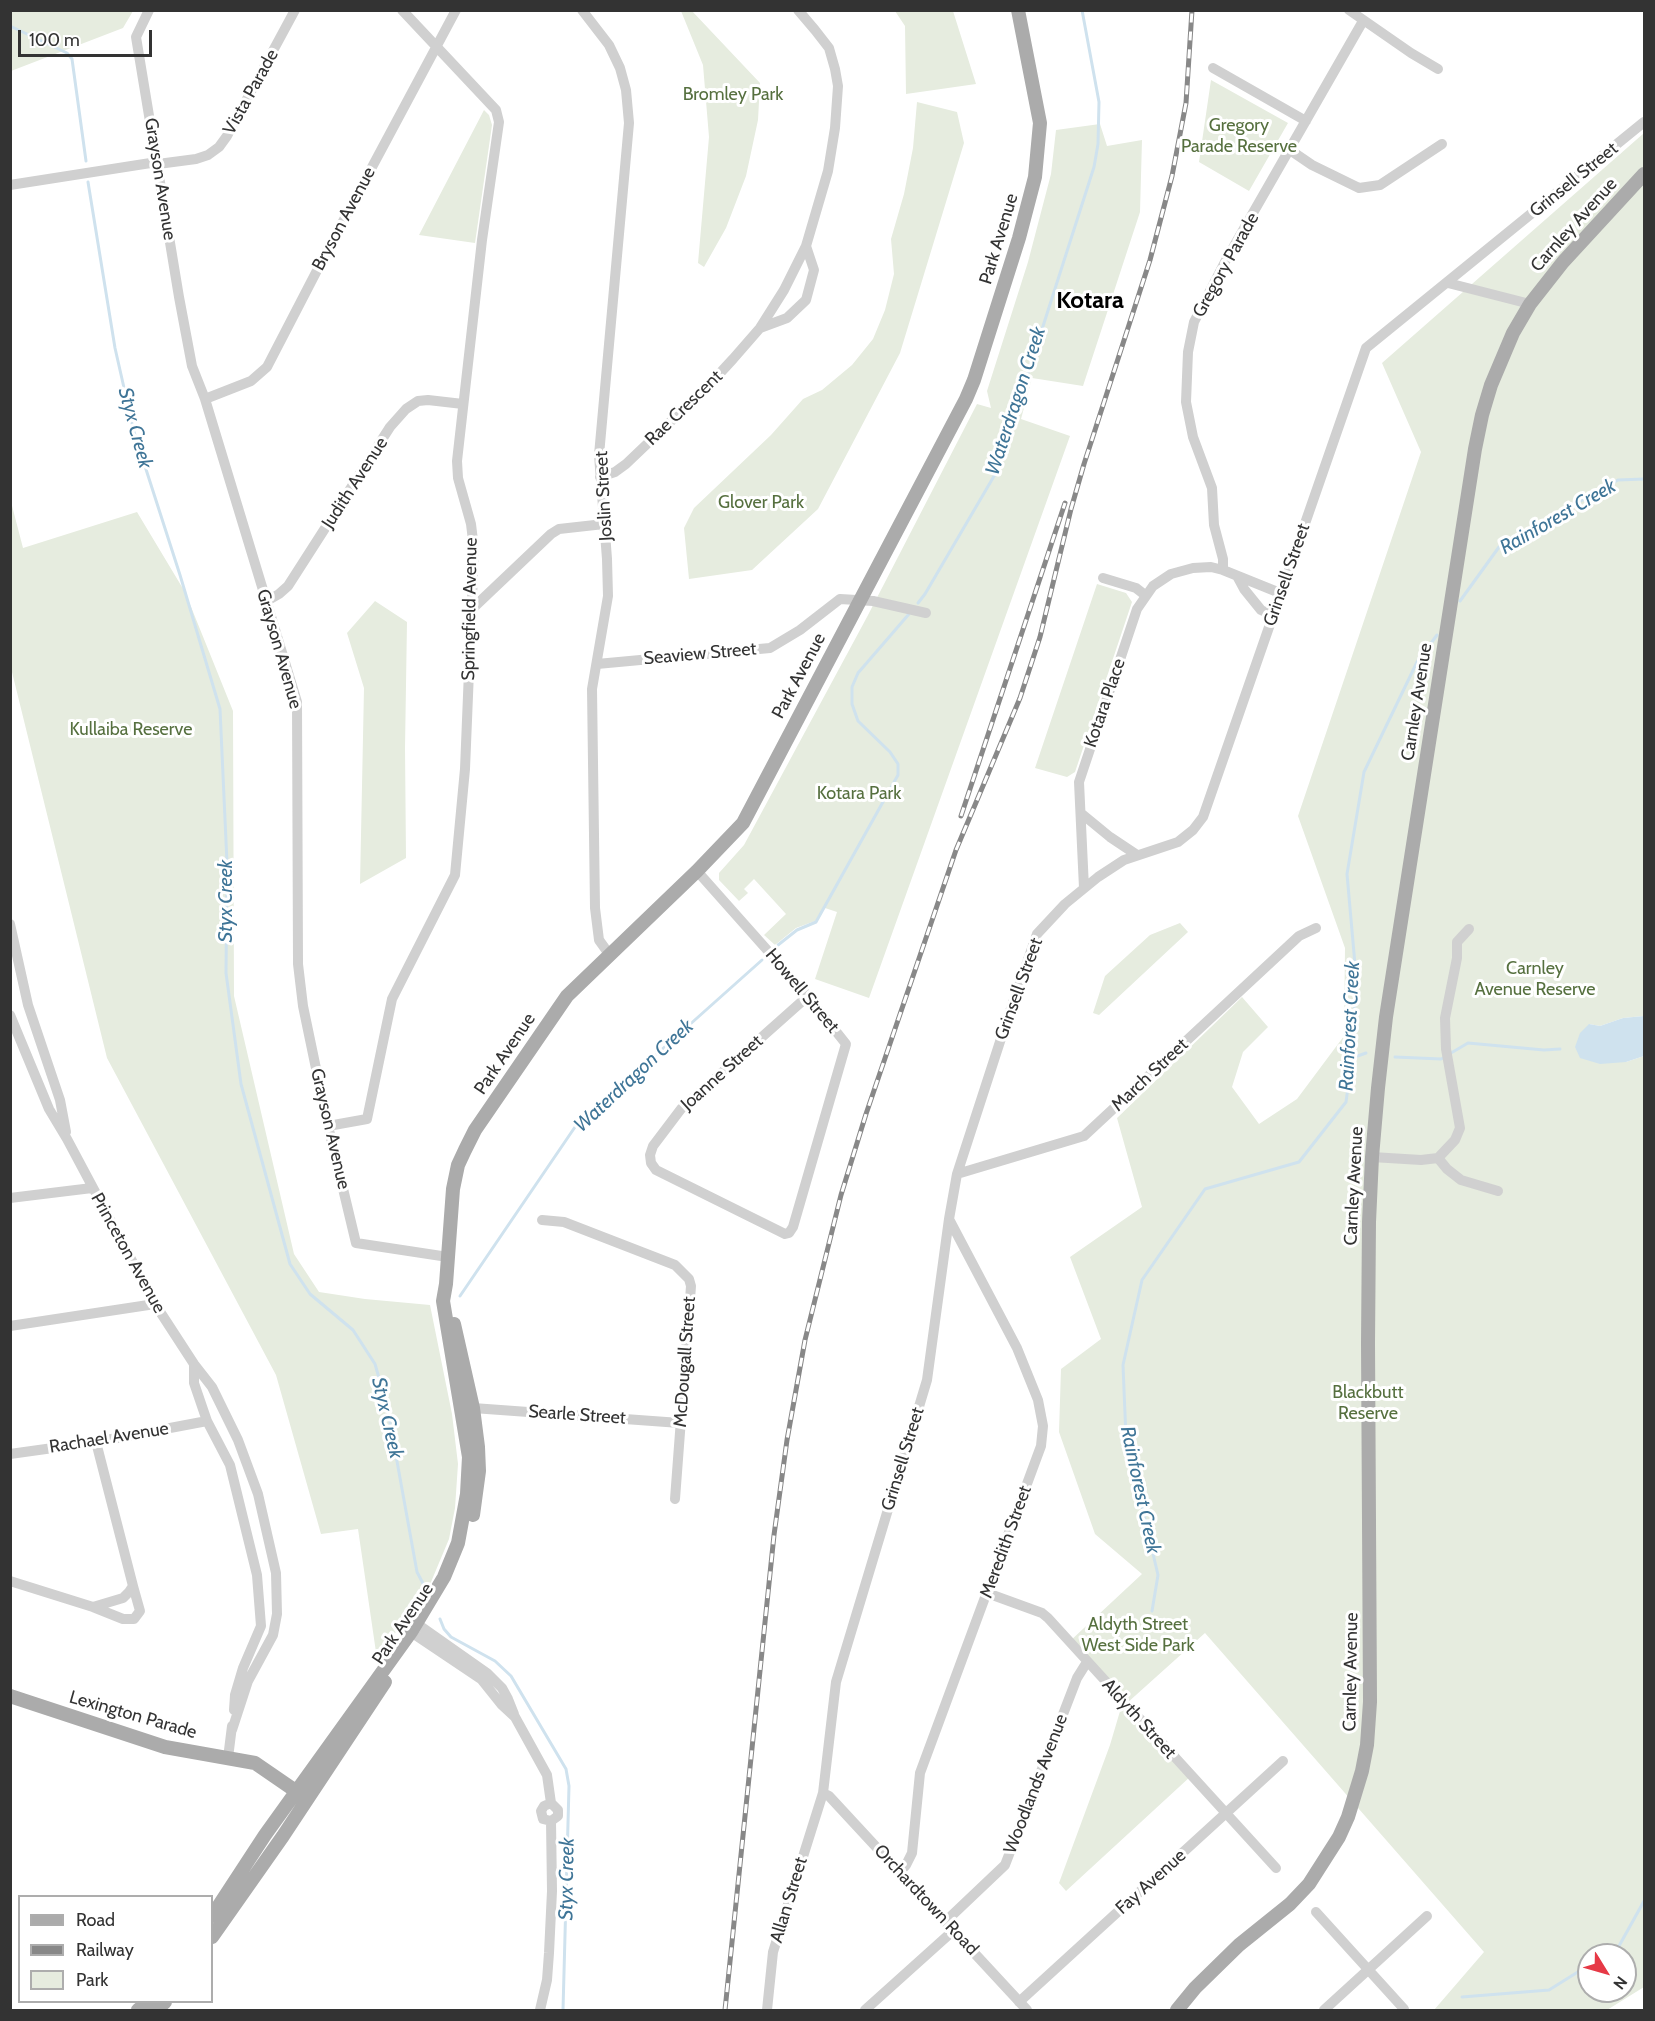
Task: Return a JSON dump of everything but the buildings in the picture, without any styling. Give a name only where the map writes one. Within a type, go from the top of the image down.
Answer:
[{"type":"main road","name":"Park Avenue","points":[[441,1592],[458,1543],[465,1510],[469,1468],[467,1441],[442,1301],[446,1284],[453,1189],[458,1165],[475,1130],[558,1008],[577,985],[726,843],[748,813],[966,399],[974,380],[1031,195],[1037,162],[1040,123],[1018,10]]},
{"type":"main road","name":"Carnley Avenue","points":[[1177,2010],[1195,1988],[1239,1945],[1290,1904],[1309,1884],[1339,1837],[1348,1817],[1362,1771],[1367,1745],[1370,1702],[1368,1343],[1372,1158],[1386,1017],[1475,450],[1491,385],[1513,333],[1530,304],[1563,262],[1644,174]]},
{"type":"main road","name":"Park Avenue","points":[[213,1915],[301,1795],[417,1630],[465,1549],[477,1496],[479,1459],[474,1408],[446,1284]]},
{"type":"main road","points":[[450,1353],[457,1365],[466,1400],[474,1408],[469,1418],[472,1453],[469,1468]]},
{"type":"main road","name":"Lexington Parade","points":[[10,1696],[165,1747],[255,1763],[301,1795]]},
{"type":"main road","name":"Park Avenue","points":[[213,1935],[301,1795]]},
{"type":"street","name":"Grayson Avenue","points":[[149,10],[136,37],[192,366],[205,399],[297,702],[298,964],[303,1006],[356,1243],[448,1257]]},
{"type":"street","name":"Vista Parade","points":[[10,185],[196,159],[208,155],[219,147],[227,136],[295,10]]},
{"type":"street","name":"Springfield Avenue","points":[[328,1126],[367,1119],[392,999],[455,875],[465,769],[474,549],[471,524],[458,478],[457,461],[499,122],[496,110],[402,10]]},
{"type":"street","name":"Bryson Avenue","points":[[205,399],[251,381],[267,367],[456,10]]},
{"type":"street","name":"Joslin Street","points":[[582,10],[609,45],[620,68],[626,90],[629,123],[599,455],[608,596],[592,689],[595,908],[599,940],[609,954]]},
{"type":"street","name":"Rae Crescent","points":[[600,477],[615,472],[626,464],[709,385],[760,328],[784,290],[806,246],[828,171],[835,128],[838,86],[829,48],[798,10]]},
{"type":"street","points":[[1349,10],[1438,69]]},
{"type":"street","name":"Gregory Parade","points":[[1223,570],[1223,559],[1214,525],[1212,488],[1193,437],[1186,402],[1188,352],[1194,322],[1226,260],[1363,21]]},
{"type":"street","points":[[1213,68],[1306,121]]},
{"type":"street","name":"Grinsell Street","points":[[823,1793],[836,1682],[927,1380],[957,1174],[1036,937],[1043,926],[1084,888],[1111,867],[1137,855],[1178,842],[1193,830],[1203,817],[1366,348],[1448,284],[1644,122]]},
{"type":"street","points":[[1290,150],[1312,165],[1359,188],[1380,185],[1442,144]]},
{"type":"street","name":"Rae Crescent","points":[[760,328],[787,318],[806,300],[814,270],[806,246]]},
{"type":"street","points":[[1448,284],[1530,304]]},
{"type":"street","name":"Judith Avenue","points":[[265,602],[288,586],[390,427],[406,409],[418,401],[428,400],[464,404]]},
{"type":"street","points":[[472,609],[551,534],[559,529],[604,524]]},
{"type":"street","name":"Kotara Place","points":[[1084,888],[1082,814],[1079,791],[1082,769],[1137,609],[1145,594],[1160,580],[1183,570],[1211,567],[1223,570]]},
{"type":"street","points":[[1223,570],[1280,593]]},
{"type":"street","points":[[1236,575],[1261,610],[1272,615]]},
{"type":"street","points":[[1102,578],[1137,588],[1145,594]]},
{"type":"street","name":"Seaview Street","points":[[597,664],[770,648],[800,630],[840,599],[860,599]]},
{"type":"street","points":[[860,599],[926,613]]},
{"type":"street","points":[[1082,814],[1137,855]]},
{"type":"street","name":"Howell Street","points":[[697,871],[808,996],[846,1044],[793,1227],[789,1233]]},
{"type":"street","name":"Princeton Avenue","points":[[10,924],[28,1005],[60,1100],[67,1139]]},
{"type":"street","name":"March Street","points":[[957,1174],[1084,1136],[1299,936],[1316,928]]},
{"type":"street","points":[[1372,1158],[1409,1160],[1438,1158],[1455,1140],[1460,1128],[1446,1049],[1445,1018],[1457,958],[1457,942],[1469,928]]},
{"type":"street","name":"Joanne Street","points":[[789,1233],[781,1234],[644,1161],[676,1114],[808,996]]},
{"type":"street","name":"Princeton Avenue","points":[[10,1015],[49,1109],[155,1304],[194,1364],[212,1387],[238,1440],[258,1494],[276,1573],[277,1614],[273,1635],[248,1681],[232,1730]]},
{"type":"street","points":[[1438,1158],[1461,1180],[1498,1191]]},
{"type":"street","points":[[10,1198],[92,1188]]},
{"type":"street","name":"Meredith Street","points":[[900,1872],[910,1860],[912,1853],[920,1773],[1041,1446],[1043,1426],[1038,1400],[1017,1348],[949,1219]]},
{"type":"street","name":"McDougall Street","points":[[542,1220],[564,1222],[675,1265],[687,1275],[691,1286],[675,1498]]},
{"type":"street","points":[[10,1326],[155,1304]]},
{"type":"street","name":"Princeton Avenue","points":[[194,1364],[194,1383],[207,1421],[230,1465],[257,1575],[261,1626],[243,1668],[235,1695],[228,1758]]},
{"type":"street","name":"Searle Street","points":[[474,1408],[680,1423]]},
{"type":"street","name":"Rachael Avenue","points":[[10,1454],[96,1442],[207,1421]]},
{"type":"street","points":[[10,1581],[93,1607],[123,1619],[134,1619],[140,1611],[96,1442]]},
{"type":"street","points":[[93,1607],[123,1598],[133,1586]]},
{"type":"street","name":"Aldyth Street","points":[[987,1593],[1045,1615],[1276,1868]]},
{"type":"street","points":[[417,1630],[481,1679],[515,1717],[547,1775],[551,1803],[544,1806],[541,1811],[543,1819],[551,1821],[552,1891],[547,1980],[540,2010]]},
{"type":"street","name":"Woodlands Avenue","points":[[946,1921],[1005,1865],[1077,1678],[1087,1662]]},
{"type":"street","name":"Fay Avenue","points":[[1021,2007],[1283,1761]]},
{"type":"street","name":"Orchardtown Road","points":[[823,1793],[829,1796],[946,1921],[1021,2007]]},
{"type":"street","name":"Allan Street","points":[[767,2010],[773,1953],[823,1793]]},
{"type":"street","points":[[1316,1911],[1404,2009]]},
{"type":"street","points":[[1324,2010],[1427,1917]]},
{"type":"street","points":[[865,2010],[954,1930]]},
{"type":"green space","points":[[11,10],[133,11],[123,28],[11,71]]},
{"type":"green space","name":"Bromley Park","points":[[681,11],[692,11],[760,83],[758,120],[746,176],[726,228],[704,267],[698,263],[709,137],[703,65]]},
{"type":"green space","points":[[895,11],[953,11],[976,84],[906,94],[905,26]]},
{"type":"green space","name":"Gregory Parade Reserve","points":[[1211,80],[1288,123],[1249,191],[1199,162]]},
{"type":"green space","name":"Glover Park","points":[[917,102],[957,112],[964,143],[900,353],[818,509],[752,570],[689,579],[684,528],[694,508],[771,435],[803,399],[822,390],[852,365],[873,339],[885,310],[894,274],[891,239],[904,194],[913,148]]},
{"type":"green space","points":[[484,110],[489,115],[492,125],[475,243],[419,235]]},
{"type":"green space","name":"Kotara Park","points":[[1100,124],[1107,146],[1142,140],[1140,212],[1083,386],[1032,378],[1021,419],[1070,436],[869,998],[815,979],[837,912],[825,908],[815,921],[796,928],[775,945],[764,935],[786,914],[754,879],[744,889],[748,893],[739,901],[719,880],[719,873],[744,845],[867,617],[977,404],[991,408],[987,391],[1028,262],[1051,174],[1056,130]]},
{"type":"green space","name":"Blackbutt Reserve","points":[[1644,133],[1644,1016],[1623,1018],[1600,1026],[1589,1024],[1626,1062],[1644,1056],[1644,1987],[1637,1991],[1637,1943],[1577,1943],[1577,2003],[1618,2003],[1607,2010],[1434,2010],[1484,1952],[1205,1633],[1126,1704],[1191,1776],[1066,1891],[1059,1883],[1110,1745],[1123,1701],[1069,1642],[1142,1574],[1095,1534],[1059,1432],[1061,1369],[1101,1339],[1070,1257],[1142,1207],[1117,1118],[1242,997],[1268,1027],[1243,1052],[1232,1087],[1259,1124],[1297,1099],[1344,1036],[1345,948],[1298,816],[1421,452],[1382,363]]},
{"type":"green space","name":"Kullaiba Reserve","points":[[10,498],[23,548],[137,512],[185,592],[233,711],[234,996],[294,1254],[319,1292],[430,1305],[452,1414],[458,1464],[455,1508],[449,1539],[431,1582],[377,1659],[358,1529],[321,1534],[276,1375],[107,1058],[11,668]]},
{"type":"green space","points":[[1097,584],[1126,593],[1132,602],[1075,772],[1067,777],[1035,768]]},
{"type":"green space","points":[[375,601],[407,622],[406,858],[360,884],[364,688],[347,633]]},
{"type":"green space","points":[[1180,923],[1188,932],[1099,1015],[1093,1013],[1105,976],[1150,935]]},
{"type":"water","points":[[1644,1016],[1644,1056],[1626,1062],[1600,1064],[1580,1058],[1575,1047],[1580,1033],[1589,1024],[1600,1026],[1623,1018]]},
{"type":"waterway","name":"Waterdragon Creek","points":[[918,603],[997,471],[1008,424],[1028,373],[1094,167],[1098,144],[1099,102],[1082,10]]},
{"type":"waterway","name":"Styx Creek","points":[[10,26],[67,53],[72,59],[86,161]]},
{"type":"waterway","name":"Styx Creek","points":[[88,182],[115,348],[134,432],[220,709],[227,863],[226,973],[241,1084],[290,1264],[310,1294],[353,1330],[375,1364],[387,1406],[417,1572],[427,1591]]},
{"type":"waterway","name":"Rainforest Creek","points":[[1460,601],[1499,547],[1618,480],[1644,479]]},
{"type":"waterway","name":"Waterdragon Creek","points":[[778,945],[797,930],[816,922],[898,775],[898,764],[890,752],[858,721],[852,704],[852,687],[858,673],[909,614]]},
{"type":"waterway","name":"Rainforest Creek","points":[[1152,1611],[1158,1575],[1126,1438],[1123,1365],[1142,1280],[1205,1189],[1299,1162],[1346,1102],[1352,1058],[1356,976],[1347,874],[1364,772],[1417,662],[1437,635]]},
{"type":"waterway","name":"Waterdragon Creek","points":[[460,1296],[575,1127],[762,960]]},
{"type":"waterway","points":[[1451,1053],[1468,1043],[1544,1050],[1560,1049]]},
{"type":"waterway","points":[[1352,1058],[1366,1053]]},
{"type":"waterway","points":[[1395,1057],[1441,1059],[1445,1057]]},
{"type":"waterway","name":"Styx Creek","points":[[440,1619],[444,1629],[451,1637],[495,1661],[511,1676],[566,1769],[569,1786],[563,2010]]},
{"type":"waterway","points":[[1621,1943],[1644,1901]]},
{"type":"waterway","points":[[1462,1997],[1549,1990],[1577,1972]]},
{"type":"railway","points":[[725,2010],[774,1535],[787,1440],[805,1340],[841,1195],[866,1114],[956,850],[1020,698],[1040,637],[1084,464],[1150,260],[1172,176],[1186,103],[1192,10]]},
{"type":"railway","points":[[961,816],[1065,503]]},
{"type":"district","name":"Kotara","points":[[1090,301]]},
{"type":"park label","name":"Carnley Avenue Reserve","points":[[1535,979]]},
{"type":"park label","name":"Aldyth Street West Side Park","points":[[1138,1635]]}]
